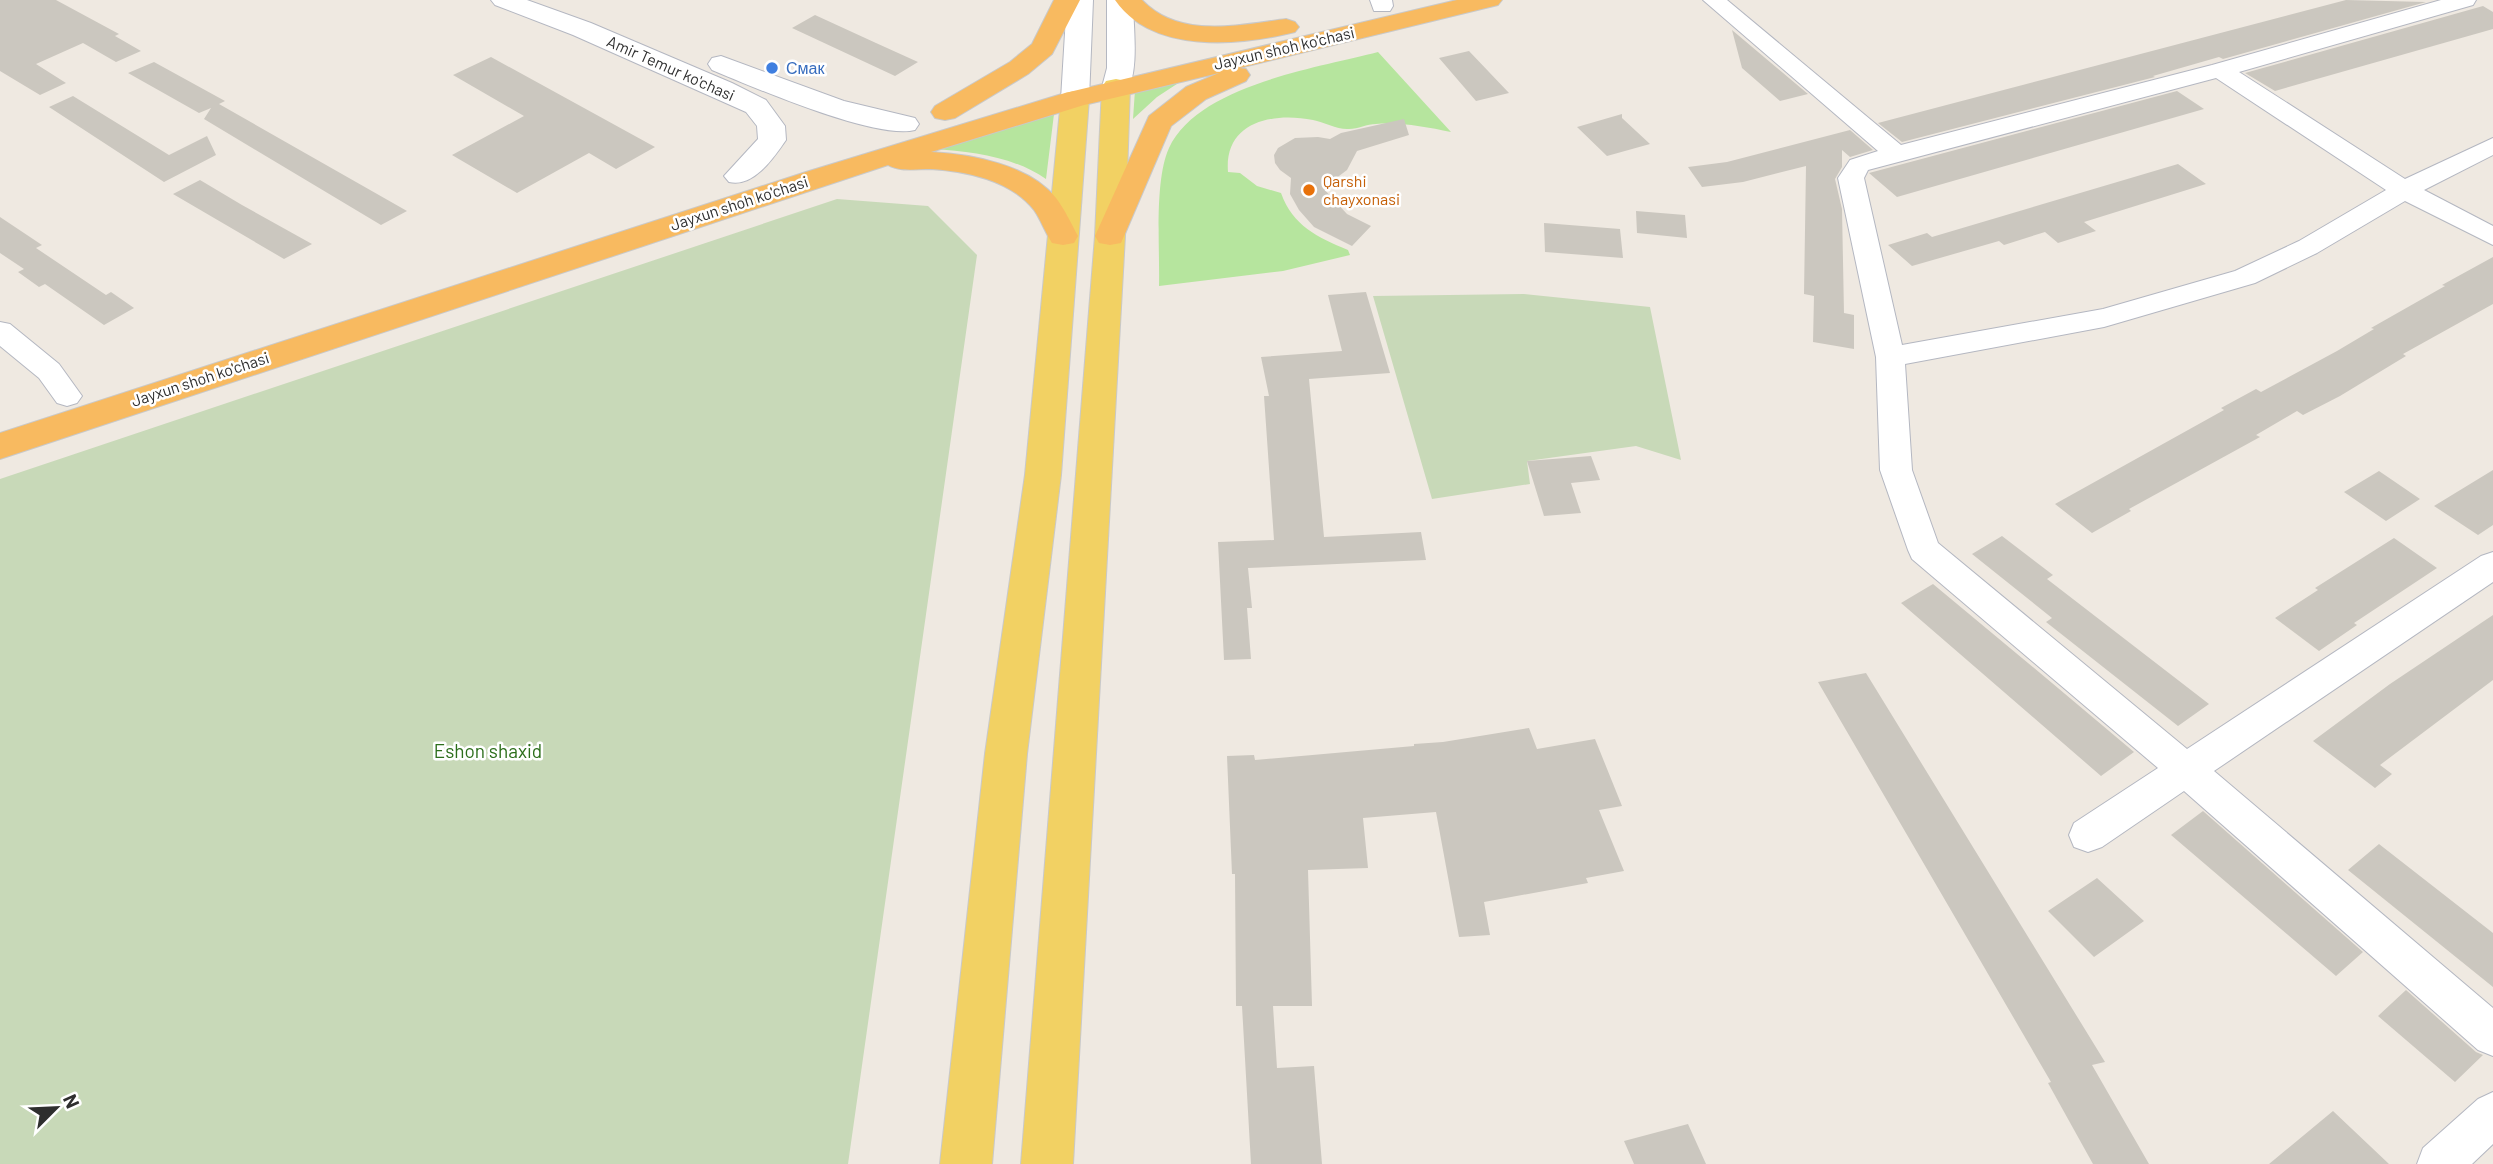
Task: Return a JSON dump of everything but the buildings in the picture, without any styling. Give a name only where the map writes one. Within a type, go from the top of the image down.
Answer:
[{"type":"highway","points":[[945,112],[1019,68],[1043,48],[1067,0]]},
{"type":"highway","points":[[1128,0],[1138,14],[1160,25],[1190,34],[1304,34]]},
{"type":"highway","name":"Jayxun shoh ko'chasi","points":[[0,446],[816,178],[1075,89],[1304,34],[1489,0]]},
{"type":"highway","name":"Jayxun shoh ko'chasi","points":[[1304,34],[1389,2]]},
{"type":"highway","points":[[1110,236],[1159,122],[1196,93],[1304,34]]},
{"type":"highway","name":"Jayxun shoh ko'chasi","points":[[0,418],[905,124],[945,112],[1075,89]]},
{"type":"highway","points":[[816,178],[904,161],[968,165],[1013,177],[1043,202],[1063,236]]},
{"type":"main road","name":"Amir Temur ko'chasi","points":[[504,0],[582,29],[757,106],[771,126],[772,140],[739,176]]},
{"type":"main road","name":"Amir Temur ko'chasi","points":[[569,0],[806,97],[869,118],[905,124]]},
{"type":"main road","points":[[966,1164],[1006,754],[1043,475],[1080,0]]},
{"type":"main road","points":[[1047,1164],[1110,236],[1119,0]]},
{"type":"street","points":[[1714,0],[1896,154]]},
{"type":"street","points":[[2465,0],[2220,70],[1896,154],[1859,165],[1851,178],[1890,357],[1896,470],[1924,550],[2493,1035]]},
{"type":"street","points":[[2220,70],[2404,190],[2493,237]]},
{"type":"street","points":[[1890,357],[2104,318],[2245,277],[2308,247],[2404,190],[2493,145]]},
{"type":"street","points":[[0,331],[49,371],[67,396]]},
{"type":"street","points":[[2088,835],[2187,772],[2493,565]]},
{"type":"street","points":[[2439,1164],[2493,1114]]},
{"type":"green space","points":[[1378,52],[1451,132],[1395,124],[1373,124],[1345,129],[1313,120],[1282,118],[1254,124],[1242,131],[1229,155],[1228,172],[1240,173],[1257,186],[1281,193],[1299,222],[1316,235],[1348,250],[1350,255],[1283,271],[1159,286],[1161,178],[1169,148],[1184,126],[1205,109],[1262,82]]},
{"type":"green space","points":[[1183,80],[1157,97],[1133,119],[1135,90]]},
{"type":"green space","points":[[1054,114],[1046,179],[1006,160],[933,149]]},
{"type":"green space","name":"Eshon shaxid","points":[[837,199],[928,206],[977,255],[848,1164],[0,1164],[0,479]]},
{"type":"green space","points":[[1524,294],[1650,307],[1681,460],[1636,446],[1527,461],[1530,484],[1432,499],[1373,296]]},
{"type":"place","name":"Смак","points":[[772,68]]},
{"type":"place","name":"Qarshi chayxonasi","points":[[1309,190]]}]
